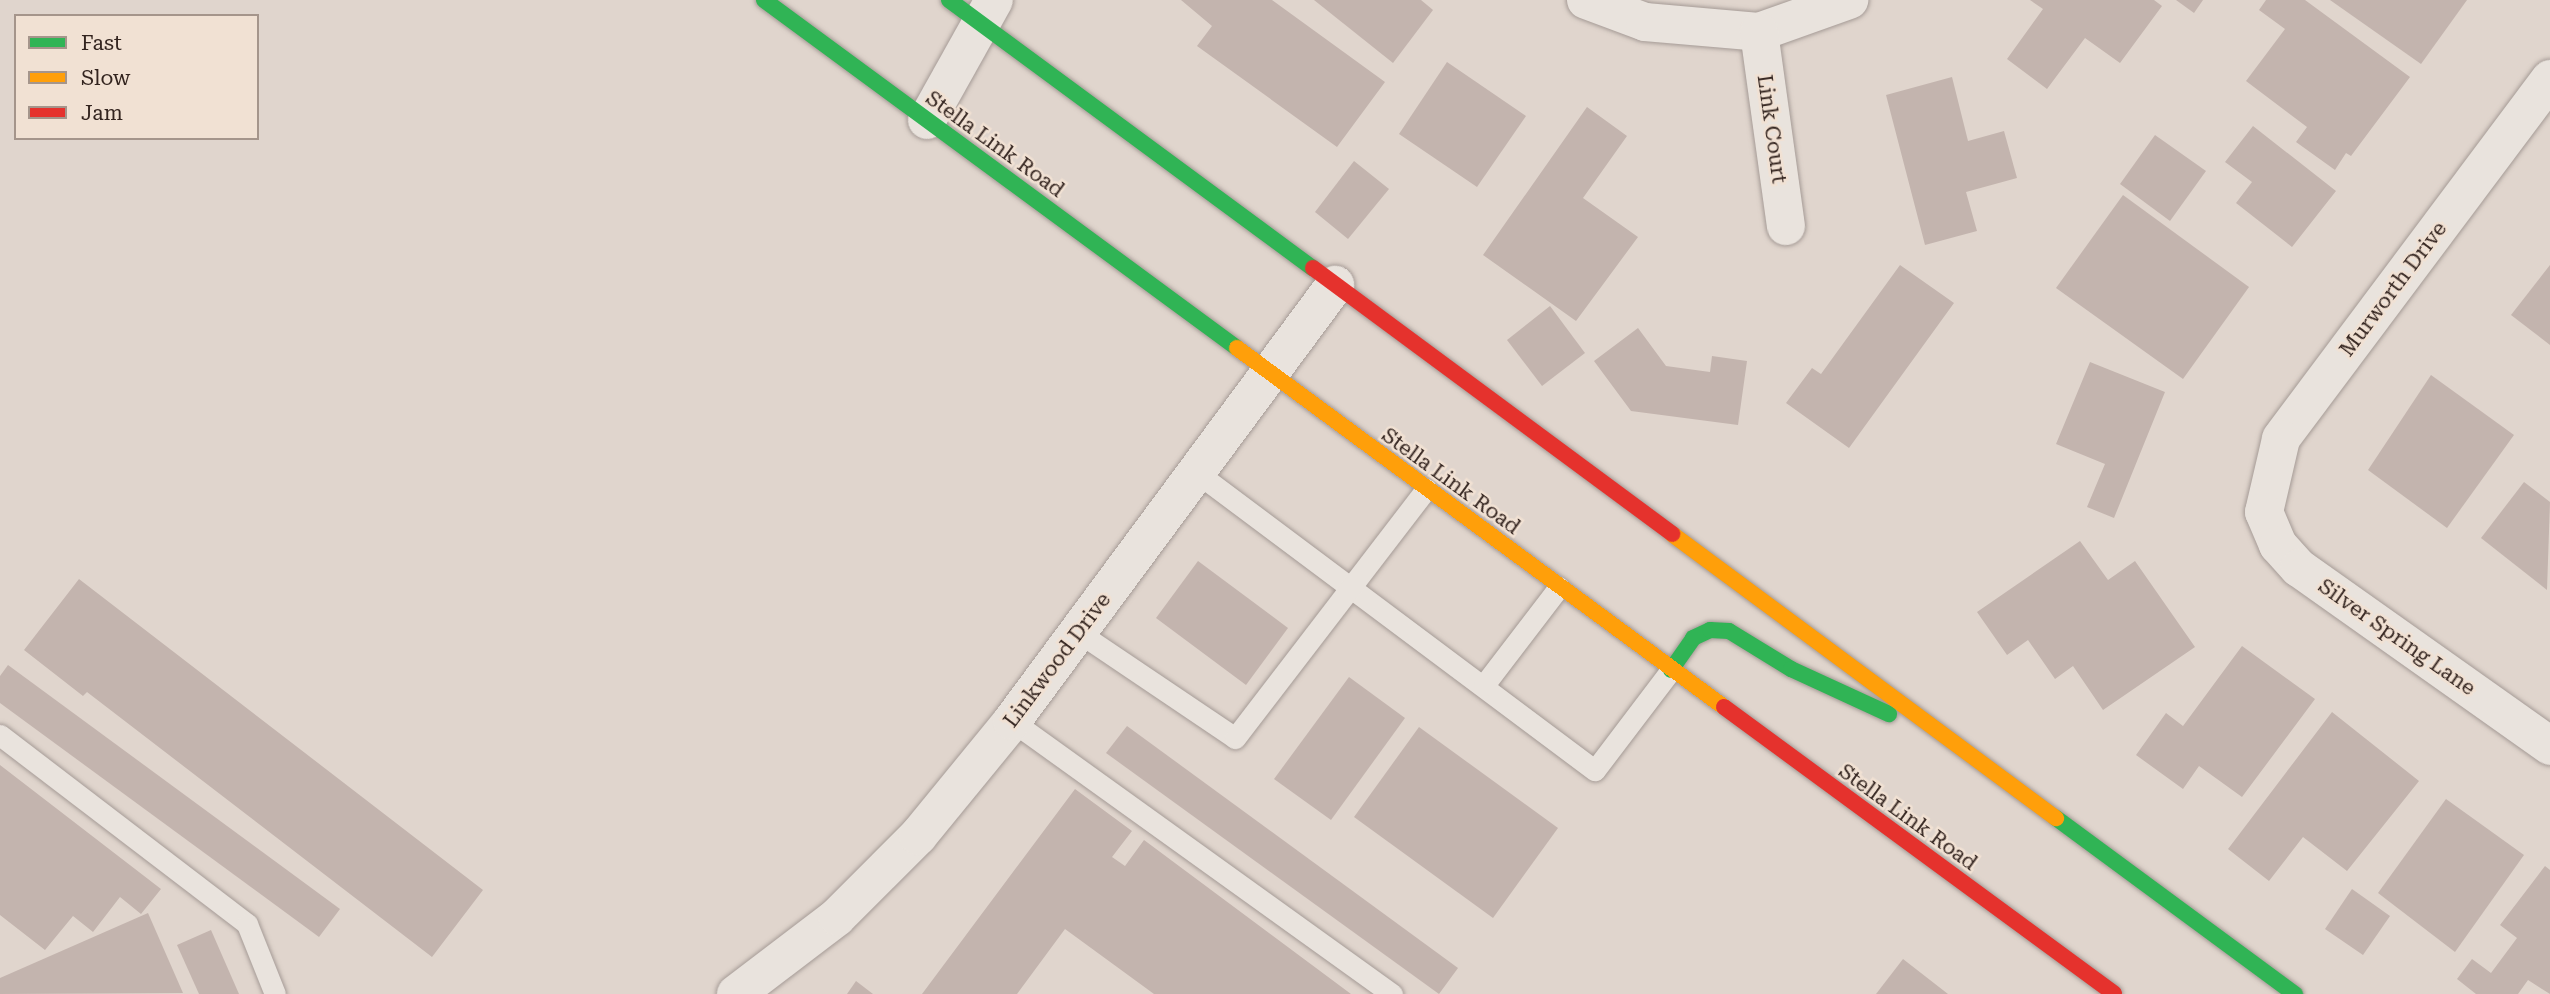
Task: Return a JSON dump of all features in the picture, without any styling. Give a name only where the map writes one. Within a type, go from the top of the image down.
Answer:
[{"type":"main road","name":"Stella Link Road","points":[[764,0],[2114,994]]},
{"type":"main road","points":[[974,7],[1335,285],[2295,994]]},
{"type":"main road","points":[[1671,670],[1693,638],[1710,630],[1729,631],[1791,669],[1961,748]]},
{"type":"street","points":[[1586,0],[1644,22],[1759,32],[1849,0]]},
{"type":"street","points":[[927,120],[974,7]]},
{"type":"street","name":"Link Court","points":[[1759,32],[1786,226]]},
{"type":"street","name":"Murworth Drive","points":[[2264,512],[2281,439],[2550,79]]},
{"type":"street","name":"Linkwood Drive","points":[[747,991],[838,917],[918,836],[1012,721],[1335,285]]},
{"type":"street","name":"Silver Spring Lane","points":[[2264,512],[2278,545],[2299,568],[2550,746]]},
{"type":"lane","points":[[1196,472],[1353,585],[1595,770],[1671,670]]},
{"type":"lane","points":[[1078,632],[1235,738],[1426,489]]},
{"type":"lane","points":[[1484,685],[1559,587]]},
{"type":"lane","points":[[1012,721],[1392,994]]},
{"type":"lane","points":[[0,735],[247,924],[275,994]]},
{"type":"building","points":[[1181,0],[1272,0],[1385,82],[1337,147],[1197,46],[1212,26]]},
{"type":"building","points":[[1314,0],[1421,0],[1433,10],[1393,63]]},
{"type":"building","points":[[2030,0],[2154,0],[2162,6],[2120,63],[2085,38],[2047,89],[2007,59],[2043,9]]},
{"type":"building","points":[[2176,0],[2203,0],[2194,13]]},
{"type":"building","points":[[2266,0],[2305,0],[2410,77],[2351,156],[2346,153],[2335,170],[2296,142],[2307,127],[2246,81],[2285,29],[2259,10]]},
{"type":"building","points":[[2330,0],[2467,0],[2421,64]]},
{"type":"building","points":[[1447,62],[1526,116],[1477,187],[1399,134]]},
{"type":"building","points":[[1952,77],[1968,141],[2004,131],[2017,178],[1966,192],[1977,231],[1925,245],[1886,95]]},
{"type":"building","points":[[1587,107],[1627,136],[1583,198],[1638,237],[1576,321],[1483,255]]},
{"type":"building","points":[[2253,126],[2336,191],[2292,247],[2236,203],[2252,182],[2225,162]]},
{"type":"building","points":[[2155,135],[2206,171],[2170,221],[2120,184]]},
{"type":"building","points":[[1354,161],[1389,189],[1348,239],[1315,212]]},
{"type":"building","points":[[2123,195],[2249,287],[2183,379],[2056,288]]},
{"type":"building","points":[[1900,265],[1954,303],[1849,448],[1786,403],[1812,368],[1821,374]]},
{"type":"building","points":[[2550,265],[2550,345],[2511,315]]},
{"type":"building","points":[[1550,306],[1585,353],[1542,386],[1507,340]]},
{"type":"building","points":[[1638,328],[1666,366],[1710,372],[1712,356],[1747,361],[1738,425],[1631,411],[1594,361]]},
{"type":"building","points":[[2090,362],[2165,392],[2114,518],[2087,507],[2105,464],[2056,444]]},
{"type":"building","points":[[2431,375],[2514,435],[2447,528],[2368,470]]},
{"type":"building","points":[[2524,482],[2550,502],[2547,590],[2481,538]]},
{"type":"building","points":[[2080,541],[2108,580],[2135,561],[2195,647],[2103,710],[2073,666],[2055,679],[2028,640],[2007,655],[1977,612]]},
{"type":"building","points":[[1198,561],[1288,628],[1246,685],[1156,618]]},
{"type":"building","points":[[79,579],[483,890],[432,957],[87,692],[83,696],[24,650]]},
{"type":"building","points":[[2242,646],[2315,699],[2242,797],[2199,766],[2183,789],[2136,755],[2166,713],[2183,726]]},
{"type":"building","points":[[8,665],[340,909],[319,937],[0,703],[0,676]]},
{"type":"building","points":[[1349,677],[1405,718],[1331,820],[1274,779]]},
{"type":"building","points":[[2332,712],[2419,781],[2347,871],[2303,837],[2269,881],[2228,849]]},
{"type":"building","points":[[1127,726],[1458,968],[1439,994],[1106,753]]},
{"type":"building","points":[[1419,727],[1558,828],[1493,918],[1354,817]]},
{"type":"building","points":[[0,765],[161,889],[141,914],[120,897],[93,932],[73,916],[45,950],[0,915]]},
{"type":"building","points":[[1075,789],[1132,831],[1112,857],[1125,866],[1144,840],[1351,994],[1154,994],[1065,929],[1017,994],[922,994]]},
{"type":"building","points":[[2446,799],[2524,855],[2455,952],[2378,893]]},
{"type":"building","points":[[2545,866],[2550,870],[2550,994],[2528,980],[2518,994],[2476,994],[2457,979],[2472,959],[2491,973],[2517,938],[2500,925]]},
{"type":"building","points":[[2352,889],[2390,916],[2363,955],[2325,929]]},
{"type":"building","points":[[148,913],[183,993],[0,994],[0,978]]},
{"type":"building","points":[[211,930],[239,994],[199,994],[177,945]]},
{"type":"building","points":[[1903,959],[1948,994],[1876,994]]},
{"type":"building","points":[[856,981],[873,994],[847,994]]},
{"type":"traffic: fast","points":[[764,0],[1237,348]]},
{"type":"traffic: fast","points":[[949,0],[1313,268]]},
{"type":"traffic: fast","points":[[1671,670],[1693,638],[1710,630],[1729,631],[1791,669],[1889,714]]},
{"type":"traffic: fast","points":[[2056,818],[2295,994]]},
{"type":"traffic: slow","points":[[1237,348],[1724,707]]},
{"type":"traffic: slow","points":[[1672,534],[2056,818]]},
{"type":"traffic: jam","points":[[1313,268],[1672,534]]},
{"type":"traffic: jam","points":[[1724,707],[2114,994]]}]
